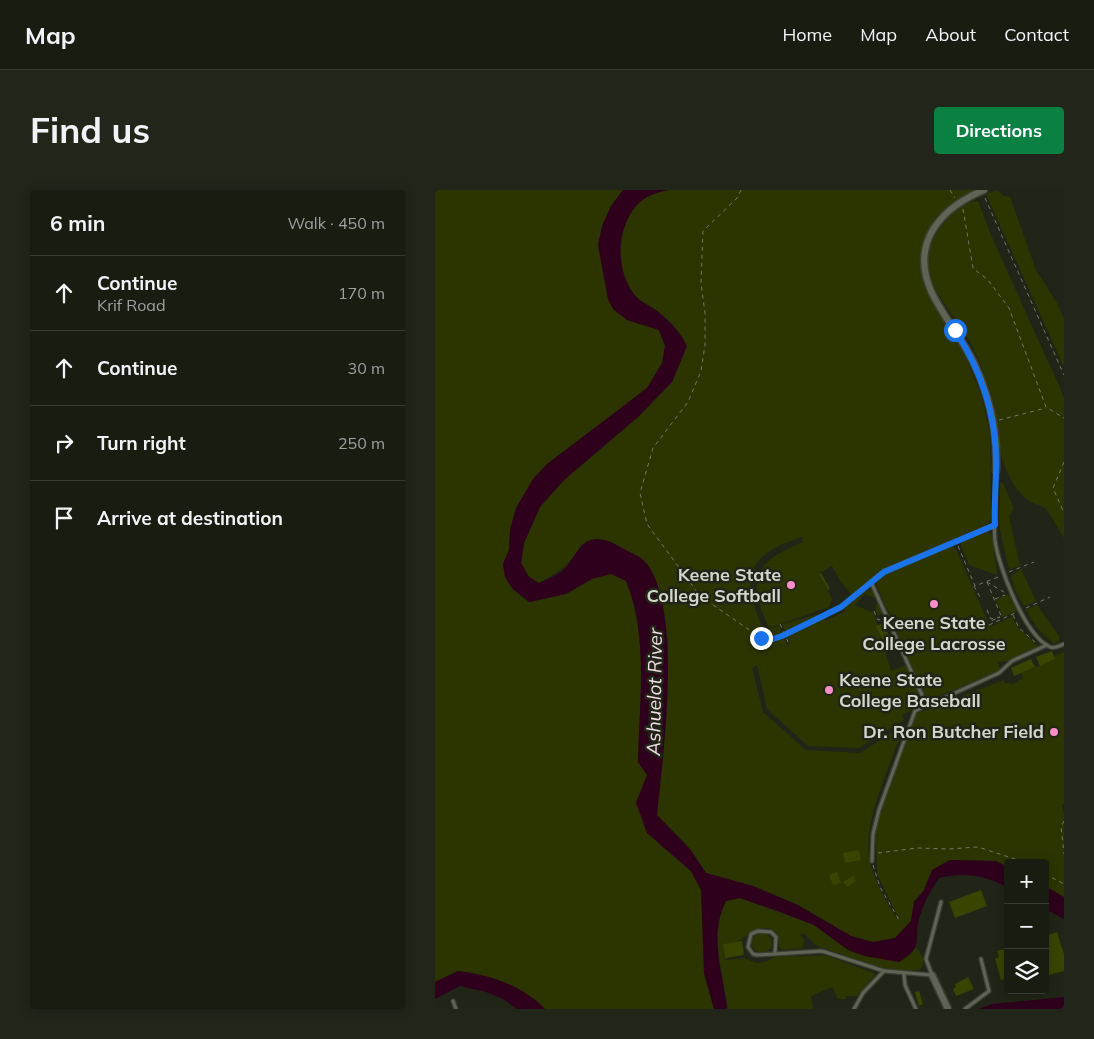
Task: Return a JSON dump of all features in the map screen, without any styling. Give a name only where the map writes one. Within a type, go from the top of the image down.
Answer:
[{"type":"street","points":[[983,190],[959,202],[941,217],[930,234],[925,252],[926,274],[936,301],[974,364],[988,399],[993,422],[996,471]]},
{"type":"street","points":[[932,975],[948,1009]]},
{"type":"lane","points":[[996,471],[994,498],[995,541],[1003,574],[1010,592],[1020,610],[1047,645],[1055,648],[1064,644]]},
{"type":"lane","points":[[848,601],[884,572],[995,525]]},
{"type":"lane","points":[[871,582],[926,704]]},
{"type":"lane","points":[[873,861],[873,834],[879,810],[912,715],[926,704],[999,673],[1012,661],[1047,645]]},
{"type":"lane","points":[[775,953],[775,937],[771,932],[758,931],[751,934],[748,943],[753,954],[822,952],[884,971],[932,975],[926,959],[941,902]]},
{"type":"lane","points":[[965,1009],[989,991],[981,959]]},
{"type":"lane","points":[[854,1009],[863,993],[884,971]]},
{"type":"lane","points":[[904,974],[905,985],[916,1009]]},
{"type":"lane","points":[[453,1001],[455,1009]]},
{"type":"path","points":[[741,190],[737,198],[703,231],[701,283],[705,313],[705,345],[701,371],[688,402],[653,448],[640,493],[647,524],[700,596],[761,638],[770,640],[784,635],[841,607],[848,601]]},
{"type":"path","points":[[950,190],[964,212],[973,268],[988,280],[1009,308],[1046,408],[1064,418]]},
{"type":"path","points":[[983,190],[1064,376]]},
{"type":"path","points":[[993,422],[1046,408]]},
{"type":"path","points":[[1064,462],[1053,488],[1064,513]]},
{"type":"path","points":[[956,541],[980,597]]},
{"type":"path","points":[[975,586],[1034,562]]},
{"type":"path","points":[[987,582],[1005,594]]},
{"type":"path","points":[[987,582],[1003,619]]},
{"type":"path","points":[[994,599],[1010,592]]},
{"type":"path","points":[[989,625],[1050,596]]},
{"type":"path","points":[[987,610],[991,619],[999,617],[991,621],[992,624]]},
{"type":"path","points":[[874,611],[878,620],[888,617]]},
{"type":"path","points":[[1012,614],[1019,628],[1042,648]]},
{"type":"path","points":[[780,624],[789,644]]},
{"type":"path","points":[[1064,821],[1061,827],[1064,854]]},
{"type":"path","points":[[872,854],[917,848],[949,849],[978,847],[1015,859]]},
{"type":"path","points":[[873,861],[880,887],[899,920]]},
{"type":"path","points":[[1049,876],[1064,884]]},
{"type":"green space","points":[[435,190],[623,190],[611,206],[602,226],[598,245],[608,299],[627,320],[659,330],[665,346],[662,363],[647,388],[616,412],[516,508],[510,530],[509,550],[503,564],[505,577],[512,589],[529,602],[566,594],[592,579],[611,574],[626,581],[638,624],[640,647],[641,694],[638,762],[647,775],[636,803],[660,845],[691,871],[702,890],[704,973],[714,1009],[545,1009],[534,998],[458,971],[435,982]]},
{"type":"green space","points":[[669,190],[979,190],[962,197],[936,217],[921,250],[922,276],[930,297],[964,352],[982,397],[990,435],[991,518],[988,524],[882,570],[853,596],[841,582],[832,566],[819,573],[832,599],[829,607],[769,628],[758,597],[757,585],[759,574],[774,557],[803,542],[802,537],[768,552],[758,561],[753,571],[751,583],[752,597],[764,631],[779,625],[787,645],[782,648],[791,643],[787,637],[790,634],[826,617],[825,621],[846,611],[843,608],[862,592],[871,590],[875,592],[884,611],[883,613],[878,615],[875,609],[878,599],[865,594],[855,605],[874,613],[891,671],[907,665],[914,679],[918,694],[916,706],[911,711],[902,714],[904,720],[859,748],[808,746],[767,709],[757,665],[752,668],[763,712],[806,750],[860,753],[905,724],[880,790],[870,825],[868,842],[869,856],[876,881],[897,919],[898,917],[877,874],[876,826],[916,714],[1004,680],[1005,684],[1009,682],[1011,685],[1023,678],[1021,673],[1055,659],[1054,656],[1064,652],[1064,804],[1062,805],[1064,815],[1064,897],[1049,888],[1049,859],[1004,859],[1004,865],[996,861],[950,860],[932,870],[924,890],[914,902],[911,921],[895,938],[873,942],[851,936],[798,905],[753,886],[706,873],[690,849],[657,815],[666,710],[668,642],[659,588],[622,548],[612,542],[582,544],[564,567],[539,583],[529,577],[521,563],[524,543],[540,507],[564,480],[638,417],[672,382],[687,346],[681,335],[669,321],[633,293],[622,268],[621,240],[629,216],[637,204],[654,194]]},
{"type":"green space","points":[[997,190],[1003,196],[1010,197],[1036,270],[1057,303],[1064,319],[1064,367],[986,194]]},
{"type":"green space","points":[[978,201],[991,235],[1064,397],[1064,538],[1046,509],[1025,498],[1008,474],[999,445],[994,403],[980,362],[962,329],[942,300],[929,270],[929,254],[934,238],[957,210],[969,203]]},
{"type":"green space","points":[[1000,482],[1003,483],[1014,509],[1009,516],[1020,566],[1009,569],[999,526]]},
{"type":"green space","points":[[987,531],[992,535],[997,575],[969,565],[961,546],[962,541]]},
{"type":"green space","name":"Keene State College Lacrosse","points":[[950,545],[956,549],[990,627],[1012,617],[1018,628],[1039,647],[1008,661],[998,662],[1000,670],[932,699],[923,692],[876,583],[882,575]]},
{"type":"green space","points":[[1021,569],[1036,601],[1024,606],[1015,590],[1011,576]]},
{"type":"green space","points":[[1008,594],[1017,611],[1003,617],[996,600]]},
{"type":"green space","points":[[1037,605],[1059,636],[1059,641],[1054,644],[1037,628],[1026,610]]},
{"type":"green space","points":[[822,613],[785,631],[782,624]]},
{"type":"green space","points":[[740,898],[814,925],[848,950],[865,956],[899,962],[911,954],[916,947],[923,958],[922,967],[919,970],[892,970],[875,966],[817,946],[805,934],[799,934],[804,939],[803,948],[781,950],[777,933],[767,928],[762,928],[736,942],[723,944],[725,960],[744,958],[756,963],[766,962],[774,957],[825,955],[876,974],[857,996],[847,996],[845,999],[838,999],[832,987],[811,996],[813,1009],[728,1009],[719,954],[718,927],[726,901]]},
{"type":"green space","points":[[762,933],[769,936],[772,943],[769,950],[762,953],[755,950],[752,943],[755,936]]},
{"type":"water","name":"Ashuelot River","points":[[623,190],[669,190],[642,200],[629,216],[621,240],[622,268],[633,293],[670,323],[687,346],[672,382],[638,417],[564,480],[540,507],[524,543],[521,563],[529,577],[539,583],[562,571],[581,546],[597,539],[613,543],[639,557],[647,564],[658,586],[665,615],[668,649],[666,722],[657,815],[690,849],[706,873],[753,886],[798,905],[851,936],[873,942],[895,938],[911,921],[914,902],[924,890],[932,870],[950,860],[996,861],[1004,865],[1004,886],[991,880],[966,875],[939,878],[928,896],[922,911],[915,947],[913,951],[899,962],[865,956],[848,950],[814,925],[778,911],[740,898],[726,901],[718,927],[717,941],[727,1009],[714,1009],[704,973],[701,890],[691,871],[647,833],[636,803],[647,775],[638,762],[641,694],[640,647],[638,624],[626,581],[611,574],[592,579],[566,594],[529,602],[513,589],[505,577],[503,564],[509,550],[510,530],[516,508],[533,479],[547,464],[647,388],[662,363],[665,346],[659,330],[627,320],[613,309],[608,299],[598,245],[602,226],[611,206]]},
{"type":"water","points":[[1049,888],[1064,897],[1064,919],[1049,911]]},
{"type":"water","points":[[458,971],[482,975],[505,982],[526,994],[545,1009],[517,1009],[503,999],[486,992],[460,986],[435,999],[435,982]]},
{"type":"water","points":[[1064,997],[1064,1009],[978,1009],[992,1004]]},
{"type":"building","points":[[821,573],[830,589],[828,590],[819,574]]},
{"type":"building","points":[[884,623],[889,636],[885,638],[886,642],[884,643],[876,626]]},
{"type":"building","points":[[1052,651],[1055,659],[1040,666],[1036,657]]},
{"type":"building","points":[[1031,659],[1035,667],[1014,676],[1011,668]]},
{"type":"building","points":[[859,850],[861,860],[845,863],[843,853]]},
{"type":"building","points":[[837,872],[841,883],[833,885],[829,875]]},
{"type":"building","points":[[853,876],[856,881],[847,887],[843,882]]},
{"type":"building","points":[[981,890],[987,906],[955,918],[949,902]]},
{"type":"building","points":[[1057,932],[1064,954],[1064,971],[1049,975],[1049,949],[1049,935]]},
{"type":"building","points":[[742,941],[744,955],[725,958],[723,944]]},
{"type":"building","points":[[1004,949],[1004,979],[1001,980],[995,959],[999,957],[997,951]]},
{"type":"building","points":[[968,977],[974,989],[956,996],[953,989],[956,987],[955,984]]},
{"type":"building","points":[[919,991],[923,1004],[919,1006],[915,992]]},
{"type":"place","name":"Keene State College Softball","points":[[791,585]]},
{"type":"place","name":"Keene State College Lacrosse","points":[[934,604]]},
{"type":"place","name":"Keene State College Baseball","points":[[829,690]]},
{"type":"place","name":"Dr. Ron Butcher Field","points":[[1054,732]]},
{"type":"route","points":[[761,638],[770,640],[782,636],[841,607],[880,574],[995,525],[995,435],[991,411],[982,381],[955,330]]}]
